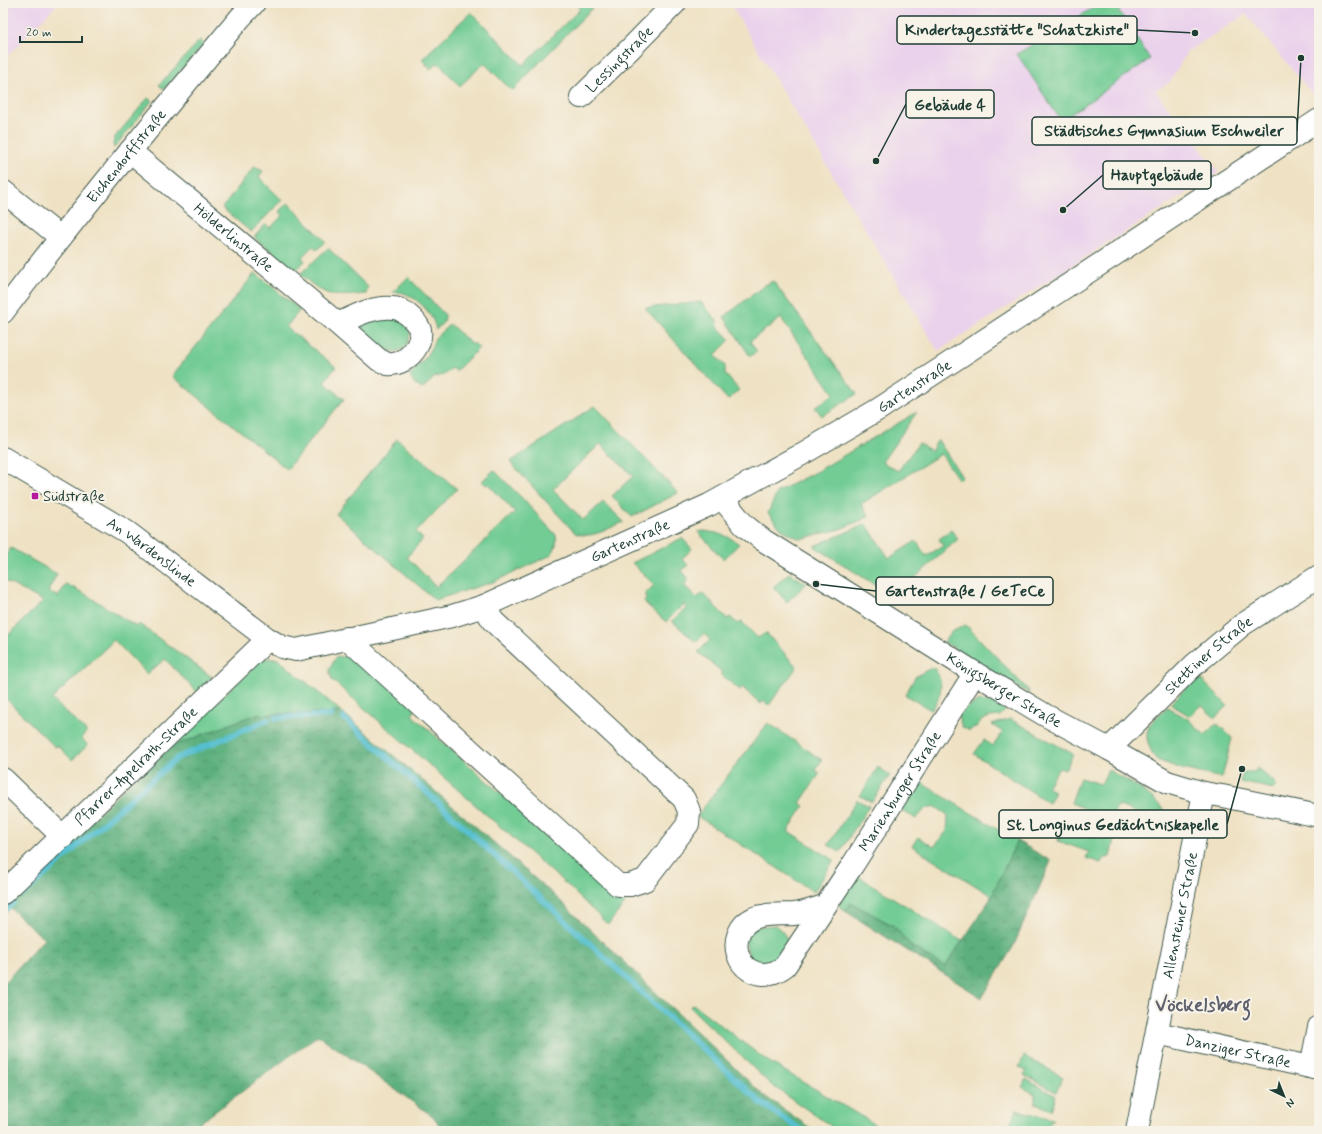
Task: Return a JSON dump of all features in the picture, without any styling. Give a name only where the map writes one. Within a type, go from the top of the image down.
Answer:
[{"type":"street","name":"Lessingstraße","points":[[581,97],[675,3]]},
{"type":"street","name":"Eichendorffstraße","points":[[3,312],[60,237],[245,6]]},
{"type":"street","name":"Gartenstraße","points":[[296,650],[452,616],[484,606],[722,498],[879,409],[1319,120]]},
{"type":"street","name":"Hölderlinstraße","points":[[130,150],[338,324]]},
{"type":"street","points":[[3,191],[60,237]]},
{"type":"street","name":"An Wardenslinde","points":[[3,458],[127,532],[268,639],[282,647],[296,650]]},
{"type":"street","name":"Königsberger Straße","points":[[722,498],[744,525],[763,540],[975,673],[1045,715],[1167,782],[1204,793],[1319,816]]},
{"type":"street","name":"Stettiner Straße","points":[[1109,749],[1194,665],[1242,624],[1319,576]]},
{"type":"street","points":[[346,638],[618,885],[630,885],[645,880],[688,824],[689,811],[684,799],[493,621],[484,606]]},
{"type":"street","name":"Pfarrer-Appelrath-Straße","points":[[3,893],[268,639]]},
{"type":"street","name":"Marienburger Straße","points":[[824,906],[852,866],[975,673]]},
{"type":"street","points":[[3,779],[63,837]]},
{"type":"street","name":"Allensteiner Straße","points":[[1137,1131],[1158,1034],[1204,793]]},
{"type":"street","points":[[1315,1068],[1319,1027]]},
{"type":"street","name":"Danziger Straße","points":[[1158,1034],[1315,1068]]},
{"type":"shaded area","points":[[3,3],[58,3],[3,61]]},
{"type":"shaded area","points":[[733,3],[1319,3],[1319,102],[1246,14],[1187,52],[1170,82],[1155,91],[1219,172],[938,351],[731,5]]},
{"type":"green space","points":[[575,3],[597,3],[512,91],[484,63],[460,86],[438,63],[430,69],[422,59],[471,12],[523,65],[580,9]]},
{"type":"green space","points":[[1101,3],[1114,3],[1150,59],[1061,121],[1017,54]]},
{"type":"green space","points":[[200,40],[204,44],[164,89],[159,85]]},
{"type":"green space","points":[[148,98],[152,101],[114,148],[113,144],[115,137]]},
{"type":"green space","points":[[254,167],[263,171],[259,177],[282,200],[251,232],[222,208]]},
{"type":"green space","points":[[288,203],[325,241],[317,250],[313,246],[302,257],[305,261],[295,271],[254,237],[266,224],[270,228],[283,215],[279,211]]},
{"type":"green space","points":[[328,248],[368,287],[366,294],[345,296],[330,294],[317,288],[300,274]]},
{"type":"green space","points":[[255,273],[300,310],[286,327],[336,367],[324,382],[344,399],[287,469],[172,376]]},
{"type":"green space","points":[[408,277],[446,316],[444,318],[445,320],[436,330],[435,324],[426,309],[421,304],[406,294],[401,292],[393,292]]},
{"type":"green space","points":[[773,281],[857,394],[822,416],[815,407],[834,394],[781,318],[750,341],[757,352],[750,356],[724,317],[765,285]]},
{"type":"green space","points":[[701,302],[717,321],[718,327],[730,340],[715,355],[725,366],[725,374],[739,390],[728,400],[645,308]]},
{"type":"green space","points":[[374,317],[399,318],[410,331],[408,342],[403,349],[397,351],[381,347],[366,335],[361,328],[364,323]]},
{"type":"green space","points":[[450,324],[472,345],[474,343],[479,348],[456,371],[452,368],[444,375],[435,377],[422,389],[414,383],[410,377],[412,372],[424,360],[435,338]]},
{"type":"green space","points":[[595,406],[678,493],[632,517],[612,496],[633,476],[600,444],[553,489],[583,520],[603,502],[624,522],[594,534],[581,535],[575,533],[510,462]]},
{"type":"green space","points":[[917,412],[882,462],[898,471],[919,443],[931,451],[938,440],[962,477],[959,480],[941,454],[861,504],[869,517],[840,529],[800,539],[781,529],[768,513],[777,492],[821,469]]},
{"type":"green space","points":[[397,439],[457,489],[416,532],[423,539],[407,557],[436,587],[515,512],[488,484],[486,485],[482,481],[494,470],[556,535],[555,549],[549,556],[493,582],[435,600],[336,514]]},
{"type":"green space","points":[[866,524],[889,558],[916,541],[926,556],[943,546],[939,539],[951,530],[958,539],[894,597],[814,546]]},
{"type":"green space","points":[[704,531],[723,535],[731,538],[739,544],[725,558],[722,558],[698,532]]},
{"type":"green space","points":[[682,538],[692,549],[682,559],[688,565],[682,571],[689,579],[684,585],[697,598],[703,593],[727,619],[730,617],[738,624],[741,621],[758,638],[766,633],[797,667],[769,705],[763,701],[761,704],[742,687],[740,690],[720,674],[722,672],[698,652],[710,640],[704,634],[696,642],[672,621],[687,607],[683,605],[666,622],[644,602],[647,597],[644,595],[654,585],[632,563]]},
{"type":"green space","points":[[11,548],[57,574],[48,591],[58,597],[66,584],[85,594],[137,627],[139,624],[212,677],[197,692],[165,659],[147,674],[114,640],[52,699],[87,732],[81,738],[88,745],[72,760],[58,746],[55,747],[3,696],[3,640],[43,601],[3,580],[3,559]]},
{"type":"green space","points":[[789,573],[806,584],[787,602],[773,587]]},
{"type":"green space","points":[[966,625],[1029,691],[1028,693],[944,642],[951,632]]},
{"type":"green space","points":[[358,655],[416,709],[412,715],[625,903],[608,925],[567,885],[332,680],[329,670],[336,657]]},
{"type":"green space","points":[[263,658],[278,659],[342,712],[254,715],[168,748]]},
{"type":"green space","points":[[933,667],[937,672],[941,683],[941,688],[938,699],[931,710],[905,695],[916,676]]},
{"type":"green space","points":[[1195,679],[1202,680],[1228,706],[1215,718],[1201,705],[1190,716],[1170,704]]},
{"type":"green space","points":[[980,701],[993,703],[1006,710],[1000,716],[982,720],[970,731],[962,727],[958,716],[967,707]]},
{"type":"green space","points":[[1167,707],[1188,719],[1205,735],[1215,725],[1219,725],[1232,738],[1222,778],[1182,769],[1157,760],[1152,754],[1147,739],[1147,732],[1150,724]]},
{"type":"green space","points":[[342,712],[555,896],[763,1095],[815,1131],[443,1131],[434,1117],[318,1035],[189,1131],[3,1131],[3,984],[44,939],[4,902],[168,748],[254,715]]},
{"type":"green space","points":[[1010,719],[1073,754],[1065,770],[1059,768],[1047,787],[1055,792],[1049,803],[974,754],[984,740],[993,746],[1003,732],[992,725]]},
{"type":"green space","points":[[768,723],[822,760],[815,770],[820,773],[800,803],[804,806],[788,831],[834,860],[814,892],[697,816]]},
{"type":"green space","points":[[878,767],[890,775],[872,802],[860,796]]},
{"type":"green space","points":[[1257,768],[1276,784],[1274,789],[1240,782],[1243,772],[1255,772]]},
{"type":"green space","points":[[1108,770],[1139,788],[1159,805],[1165,812],[1160,822],[1117,805],[1108,829],[1082,819],[1086,809],[1071,803],[1080,778],[1100,784]]},
{"type":"green space","points":[[918,781],[1017,841],[992,896],[912,846],[918,837],[934,847],[947,831],[948,815],[934,806],[925,809],[916,819],[900,809]]},
{"type":"green space","points":[[857,800],[869,806],[840,852],[828,845]]},
{"type":"green space","points":[[1067,814],[1110,831],[1109,837],[1114,839],[1110,857],[1103,859],[1101,863],[1086,858],[1089,852],[1058,841]]},
{"type":"green space","points":[[1017,841],[1051,861],[1013,947],[982,998],[845,911],[851,903],[894,926],[912,947],[945,967],[989,901]]},
{"type":"green space","points":[[858,876],[962,941],[945,967],[912,947],[894,926],[851,903],[845,911],[838,905]]},
{"type":"green space","points":[[775,925],[782,931],[787,939],[788,948],[784,956],[767,966],[749,958],[745,938],[754,927]]},
{"type":"green space","points":[[693,1004],[766,1060],[886,1131],[838,1131],[770,1084],[690,1007]]},
{"type":"green space","points":[[1024,1056],[1063,1077],[1056,1092],[1024,1075],[1026,1071],[1019,1067]]},
{"type":"green space","points":[[1026,1079],[1056,1096],[1051,1110],[1035,1103],[1035,1094],[1022,1087]]},
{"type":"green space","points":[[1017,1110],[1053,1119],[1048,1126],[1051,1128],[1050,1131],[1006,1131]]},
{"type":"waterway","points":[[276,718],[331,715]]},
{"type":"waterway","points":[[344,718],[433,798],[760,1102],[802,1131]]},
{"type":"waterway","points":[[23,894],[177,758],[268,720]]},
{"type":"waterway","points":[[3,912],[13,903]]},
{"type":"place","name":"Kindertagesstätte \"Schatzkiste\"","points":[[1195,33]]},
{"type":"place","name":"Städtisches Gymnasium Eschweiler","points":[[1301,58]]},
{"type":"place","name":"Gebäude 4","points":[[876,161]]},
{"type":"place","name":"Hauptgebäude","points":[[1063,210]]},
{"type":"place","name":"Südstraße","points":[[35,496]]},
{"type":"place","name":"Gartenstraße / GeTeCe","points":[[816,584]]},
{"type":"place","name":"St. Longinus Gedächtniskapelle","points":[[1242,769]]},
{"type":"district","name":"Vöckelsberg","points":[[1203,1004]]}]
